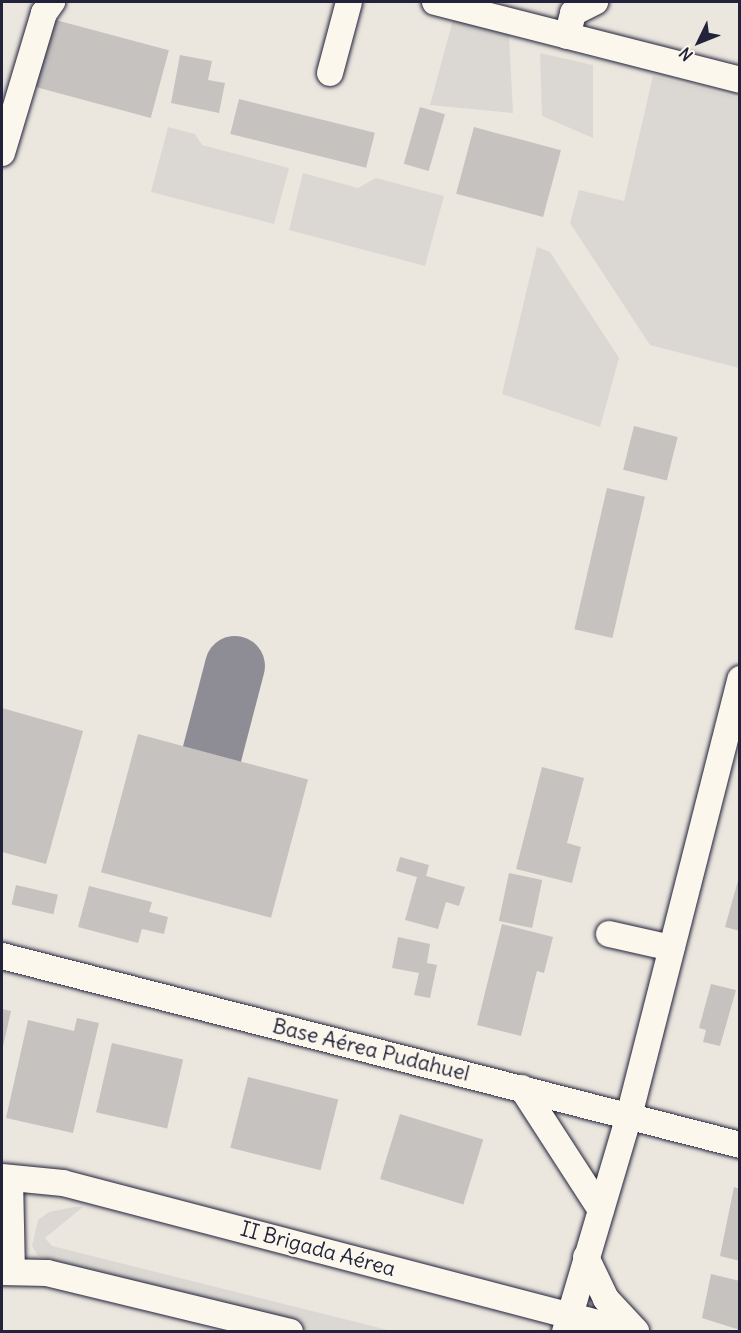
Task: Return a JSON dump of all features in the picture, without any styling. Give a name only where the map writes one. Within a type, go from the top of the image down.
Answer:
[{"type":"lane","points":[[2,153],[44,13],[52,2]]},
{"type":"lane","points":[[330,73],[349,2]]},
{"type":"lane","points":[[435,2],[740,80]]},
{"type":"lane","points":[[567,36],[573,13],[595,2]]},
{"type":"lane","points":[[567,1323],[628,1116],[740,679]]},
{"type":"lane","points":[[609,934],[671,948]]},
{"type":"lane","name":"Base Aérea Pudahuel","points":[[2,956],[740,1145]]},
{"type":"lane","points":[[522,1088],[601,1210]]},
{"type":"lane","points":[[6,1178],[7,1271],[47,1273],[291,1332]]},
{"type":"lane","name":"II Brigada Aérea","points":[[6,1178],[63,1183],[567,1323],[634,1332]]},
{"type":"lane","points":[[586,1257],[606,1299],[634,1332]]},
{"type":"shaded area","points":[[2,2],[739,2],[739,1331],[2,1331]]},
{"type":"shaded area","points":[[454,16],[509,35],[513,113],[430,105]]},
{"type":"shaded area","points":[[540,53],[593,65],[593,138],[542,116]]},
{"type":"shaded area","points":[[653,76],[739,98],[739,368],[650,345],[570,223],[579,190],[624,201]]},
{"type":"shaded area","points":[[168,127],[195,134],[202,145],[289,168],[274,224],[151,192]]},
{"type":"shaded area","points":[[303,173],[358,188],[376,178],[444,196],[425,266],[289,230]]},
{"type":"shaded area","points":[[537,247],[550,252],[619,358],[600,427],[502,394]]},
{"type":"shaded area","points":[[83,1207],[45,1238],[52,1246],[392,1331],[313,1331],[38,1256],[32,1246],[38,1220],[49,1212]]},
{"type":"building","points":[[52,19],[169,50],[151,118],[34,87]]},
{"type":"building","points":[[180,55],[212,61],[208,80],[225,83],[219,113],[171,103]]},
{"type":"building","points":[[239,99],[375,133],[366,168],[230,134]]},
{"type":"building","points":[[420,107],[445,114],[429,171],[404,164]]},
{"type":"building","points":[[474,127],[561,150],[543,217],[456,194]]},
{"type":"building","points":[[634,426],[678,437],[667,481],[623,470]]},
{"type":"building","points":[[607,488],[645,497],[612,638],[574,629]]},
{"type":"building","points":[[2,708],[83,731],[46,864],[2,852]]},
{"type":"building","points":[[138,734],[308,780],[271,918],[101,872]]},
{"type":"building","points":[[542,767],[584,778],[567,843],[581,847],[572,883],[516,869]]},
{"type":"building","points":[[400,857],[429,865],[426,876],[465,887],[459,906],[446,902],[438,929],[405,920],[417,877],[396,871]]},
{"type":"building","points":[[509,873],[542,880],[532,928],[499,921]]},
{"type":"building","points":[[740,877],[740,931],[725,927]]},
{"type":"building","points":[[16,885],[58,895],[53,914],[12,904]]},
{"type":"building","points":[[89,886],[152,902],[149,912],[168,917],[164,934],[142,929],[138,943],[78,927]]},
{"type":"building","points":[[502,924],[553,937],[544,973],[537,971],[521,1036],[477,1025]]},
{"type":"building","points":[[398,937],[430,944],[427,963],[437,965],[430,998],[414,995],[419,973],[392,968]]},
{"type":"building","points":[[711,984],[736,990],[720,1046],[703,1042],[706,1030],[699,1028]]},
{"type":"building","points":[[2,1009],[11,1011],[2,1051]]},
{"type":"building","points":[[77,1018],[99,1023],[73,1133],[6,1118],[28,1020],[74,1031]]},
{"type":"building","points":[[112,1043],[183,1059],[167,1129],[96,1112]]},
{"type":"building","points":[[248,1077],[338,1099],[321,1170],[230,1148]]},
{"type":"building","points":[[400,1114],[483,1139],[463,1204],[380,1179]]},
{"type":"building","points":[[734,1187],[740,1189],[740,1261],[720,1256]]},
{"type":"building","points":[[711,1274],[740,1281],[740,1330],[702,1318]]},
{"type":"taxiway","points":[[212,754],[235,666]]}]
